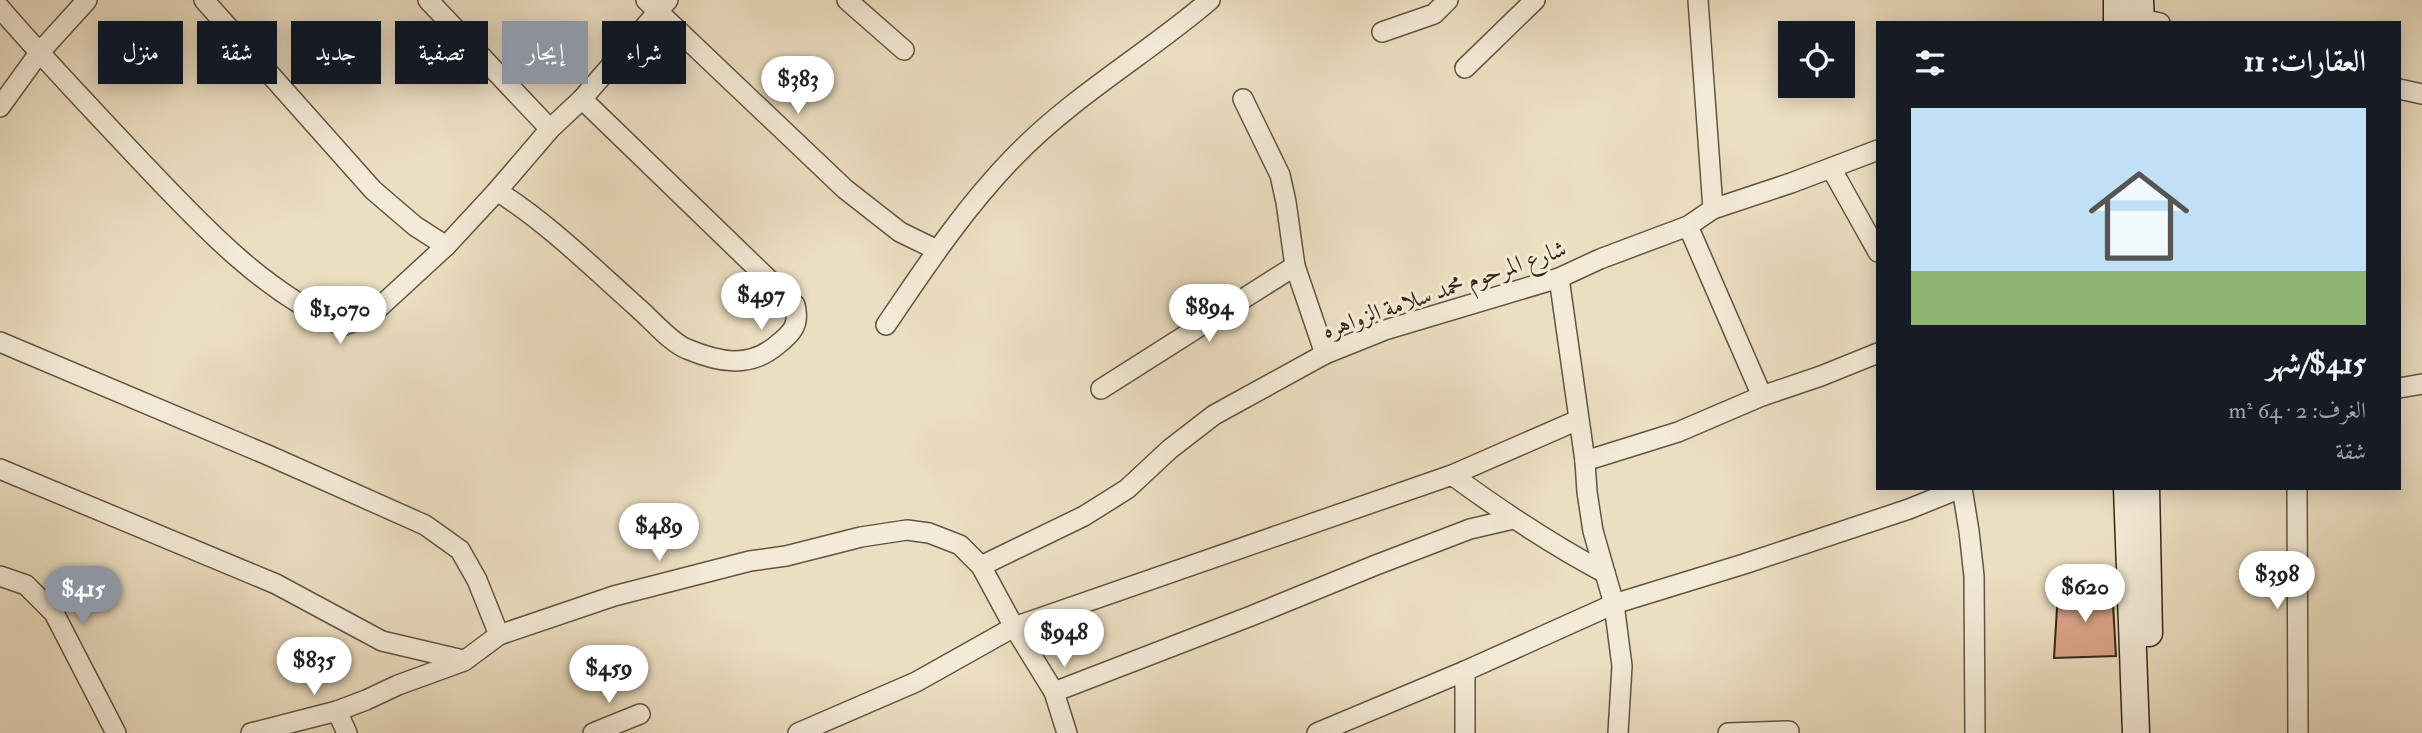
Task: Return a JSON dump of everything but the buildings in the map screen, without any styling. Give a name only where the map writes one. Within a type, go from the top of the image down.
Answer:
[{"type":"main road","points":[[2117,0],[2140,17]]},
{"type":"main road","points":[[2127,490],[2136,733]]},
{"type":"main road","points":[[2146,490],[2153,733]]},
{"type":"street","points":[[0,107],[39,53],[87,0]]},
{"type":"street","points":[[204,0],[373,190],[415,226],[446,246]]},
{"type":"street","points":[[428,0],[550,129]]},
{"type":"street","points":[[847,0],[904,50]]},
{"type":"street","points":[[886,325],[937,250],[1016,155],[1097,86],[1210,0]]},
{"type":"street","points":[[1382,32],[1434,15],[1448,0]]},
{"type":"street","points":[[1465,68],[1535,0]]},
{"type":"street","points":[[1698,0],[1713,209]]},
{"type":"street","points":[[0,8],[39,53],[190,211],[261,277],[312,313],[342,326],[371,315],[446,246],[498,191],[550,129],[582,99],[657,4],[845,190],[900,232],[937,250]]},
{"type":"street","points":[[2401,89],[2422,94]]},
{"type":"street","points":[[498,191],[538,219],[684,348],[731,363],[753,358],[773,349],[795,329],[798,318],[795,305],[582,99]]},
{"type":"street","points":[[1243,99],[1280,175],[1295,266],[1325,355]]},
{"type":"street","name":"شارع المرحوم محمد سلامة الزواهره","points":[[981,566],[1095,509],[1127,489],[1170,449],[1214,415],[1325,355],[1385,330],[1559,278],[1688,226],[1713,209],[1876,151]]},
{"type":"street","points":[[1831,168],[1876,249]]},
{"type":"street","points":[[1688,226],[1762,396]]},
{"type":"street","points":[[1101,388],[1295,266]]},
{"type":"street","points":[[1559,278],[1585,461],[1592,531],[1614,604],[1622,666],[1618,733]]},
{"type":"street","points":[[0,342],[425,525],[460,550],[477,580],[499,635]]},
{"type":"street","points":[[1585,461],[1678,432],[1762,396],[1876,354]]},
{"type":"street","points":[[2401,388],[2422,384]]},
{"type":"street","points":[[798,733],[916,682],[1014,627],[1452,475],[1578,420]]},
{"type":"street","points":[[0,469],[276,584],[382,642],[464,661]]},
{"type":"street","points":[[1452,475],[1558,548],[1605,573]]},
{"type":"street","points":[[1317,733],[1614,604],[1909,509],[1956,490]]},
{"type":"street","points":[[1961,490],[1973,576],[1975,733]]},
{"type":"street","points":[[2297,490],[2298,733]]},
{"type":"street","points":[[1054,692],[1470,529],[1513,519]]},
{"type":"street","points":[[251,733],[366,701],[398,685],[464,661],[499,635],[614,596],[750,561],[907,530],[929,533],[960,545],[981,566],[1054,692],[1067,733]]},
{"type":"street","points":[[0,576],[26,585],[54,613],[116,733]]},
{"type":"street","points":[[1465,671],[1465,733]]},
{"type":"street","points":[[337,711],[348,733]]},
{"type":"street","points":[[593,733],[640,714]]},
{"type":"street","points":[[1728,733],[1790,731]]}]
